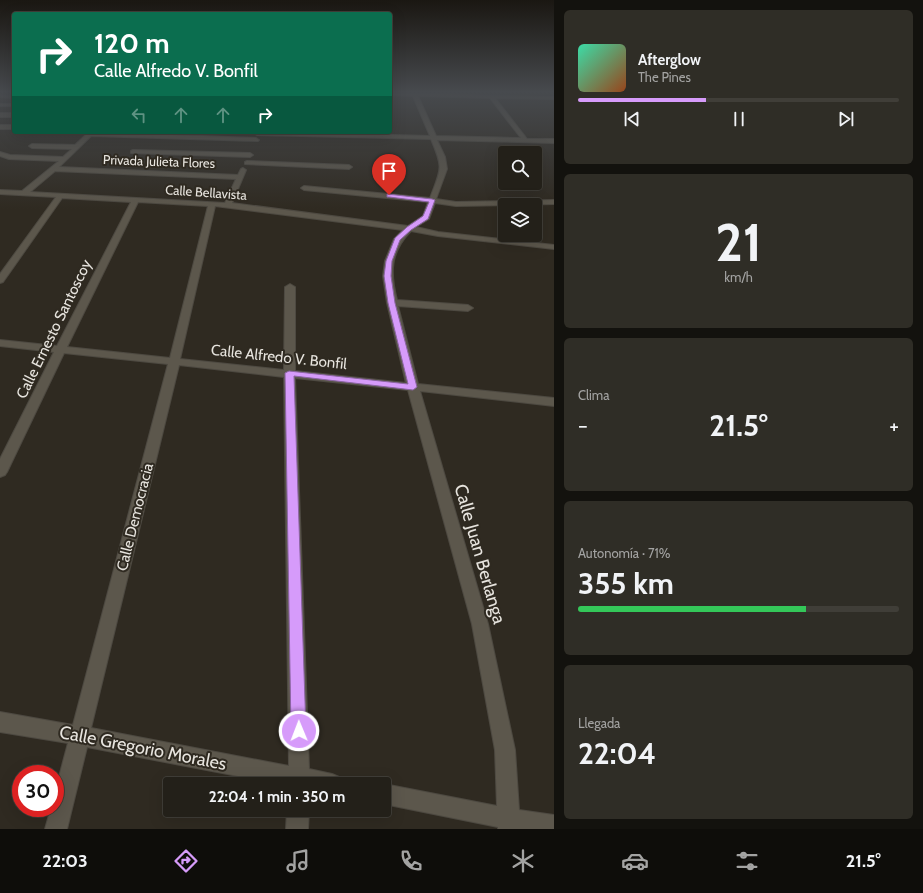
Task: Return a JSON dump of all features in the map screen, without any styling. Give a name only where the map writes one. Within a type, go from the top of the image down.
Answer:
[{"type":"street","name":"Calle Juan Berlanga","points":[[429,132],[442,157],[444,169],[426,217],[409,228],[398,239],[389,261],[388,276],[392,303],[413,387],[480,624],[505,750],[509,824]]},
{"type":"street","points":[[519,132],[525,140]]},
{"type":"street","points":[[23,194],[65,159],[90,134]]},
{"type":"street","points":[[111,134],[256,140]]},
{"type":"street","points":[[190,138],[193,134]]},
{"type":"street","points":[[228,205],[247,163],[258,134]]},
{"type":"street","points":[[351,134],[432,138],[554,141]]},
{"type":"street","points":[[32,146],[77,147]]},
{"type":"street","points":[[133,152],[250,155]]},
{"type":"street","points":[[0,154],[9,157],[65,159]]},
{"type":"street","points":[[247,163],[349,167]]},
{"type":"street","name":"Privada Julieta Flores","points":[[53,169],[240,177]]},
{"type":"street","points":[[304,188],[432,200],[456,204],[554,202]]},
{"type":"street","name":"Calle Bellavista","points":[[0,192],[228,205],[409,228],[438,234],[554,247]]},
{"type":"street","points":[[0,280],[60,196]]},
{"type":"street","name":"Calle Ernesto Santoscoy","points":[[0,472],[135,200]]},
{"type":"street","name":"Calle Democracia","points":[[56,829],[81,736],[212,204]]},
{"type":"street","name":"Calle Bellavista","points":[[409,228],[439,228],[498,234]]},
{"type":"street","points":[[542,239],[554,240]]},
{"type":"street","points":[[290,288],[289,373],[300,777]]},
{"type":"street","points":[[392,303],[468,308]]},
{"type":"street","name":"Calle Alfredo V. Bonfil","points":[[0,343],[554,402]]},
{"type":"street","name":"Calle Gregorio Morales","points":[[0,722],[81,736],[281,777]]},
{"type":"street","points":[[391,796],[509,824],[554,826]]},
{"type":"street","points":[[297,829],[298,817]]},
{"type":"route","points":[[299,731],[289,373],[413,387],[389,288],[389,261],[398,239],[409,228],[426,217],[432,200],[389,195]]}]
